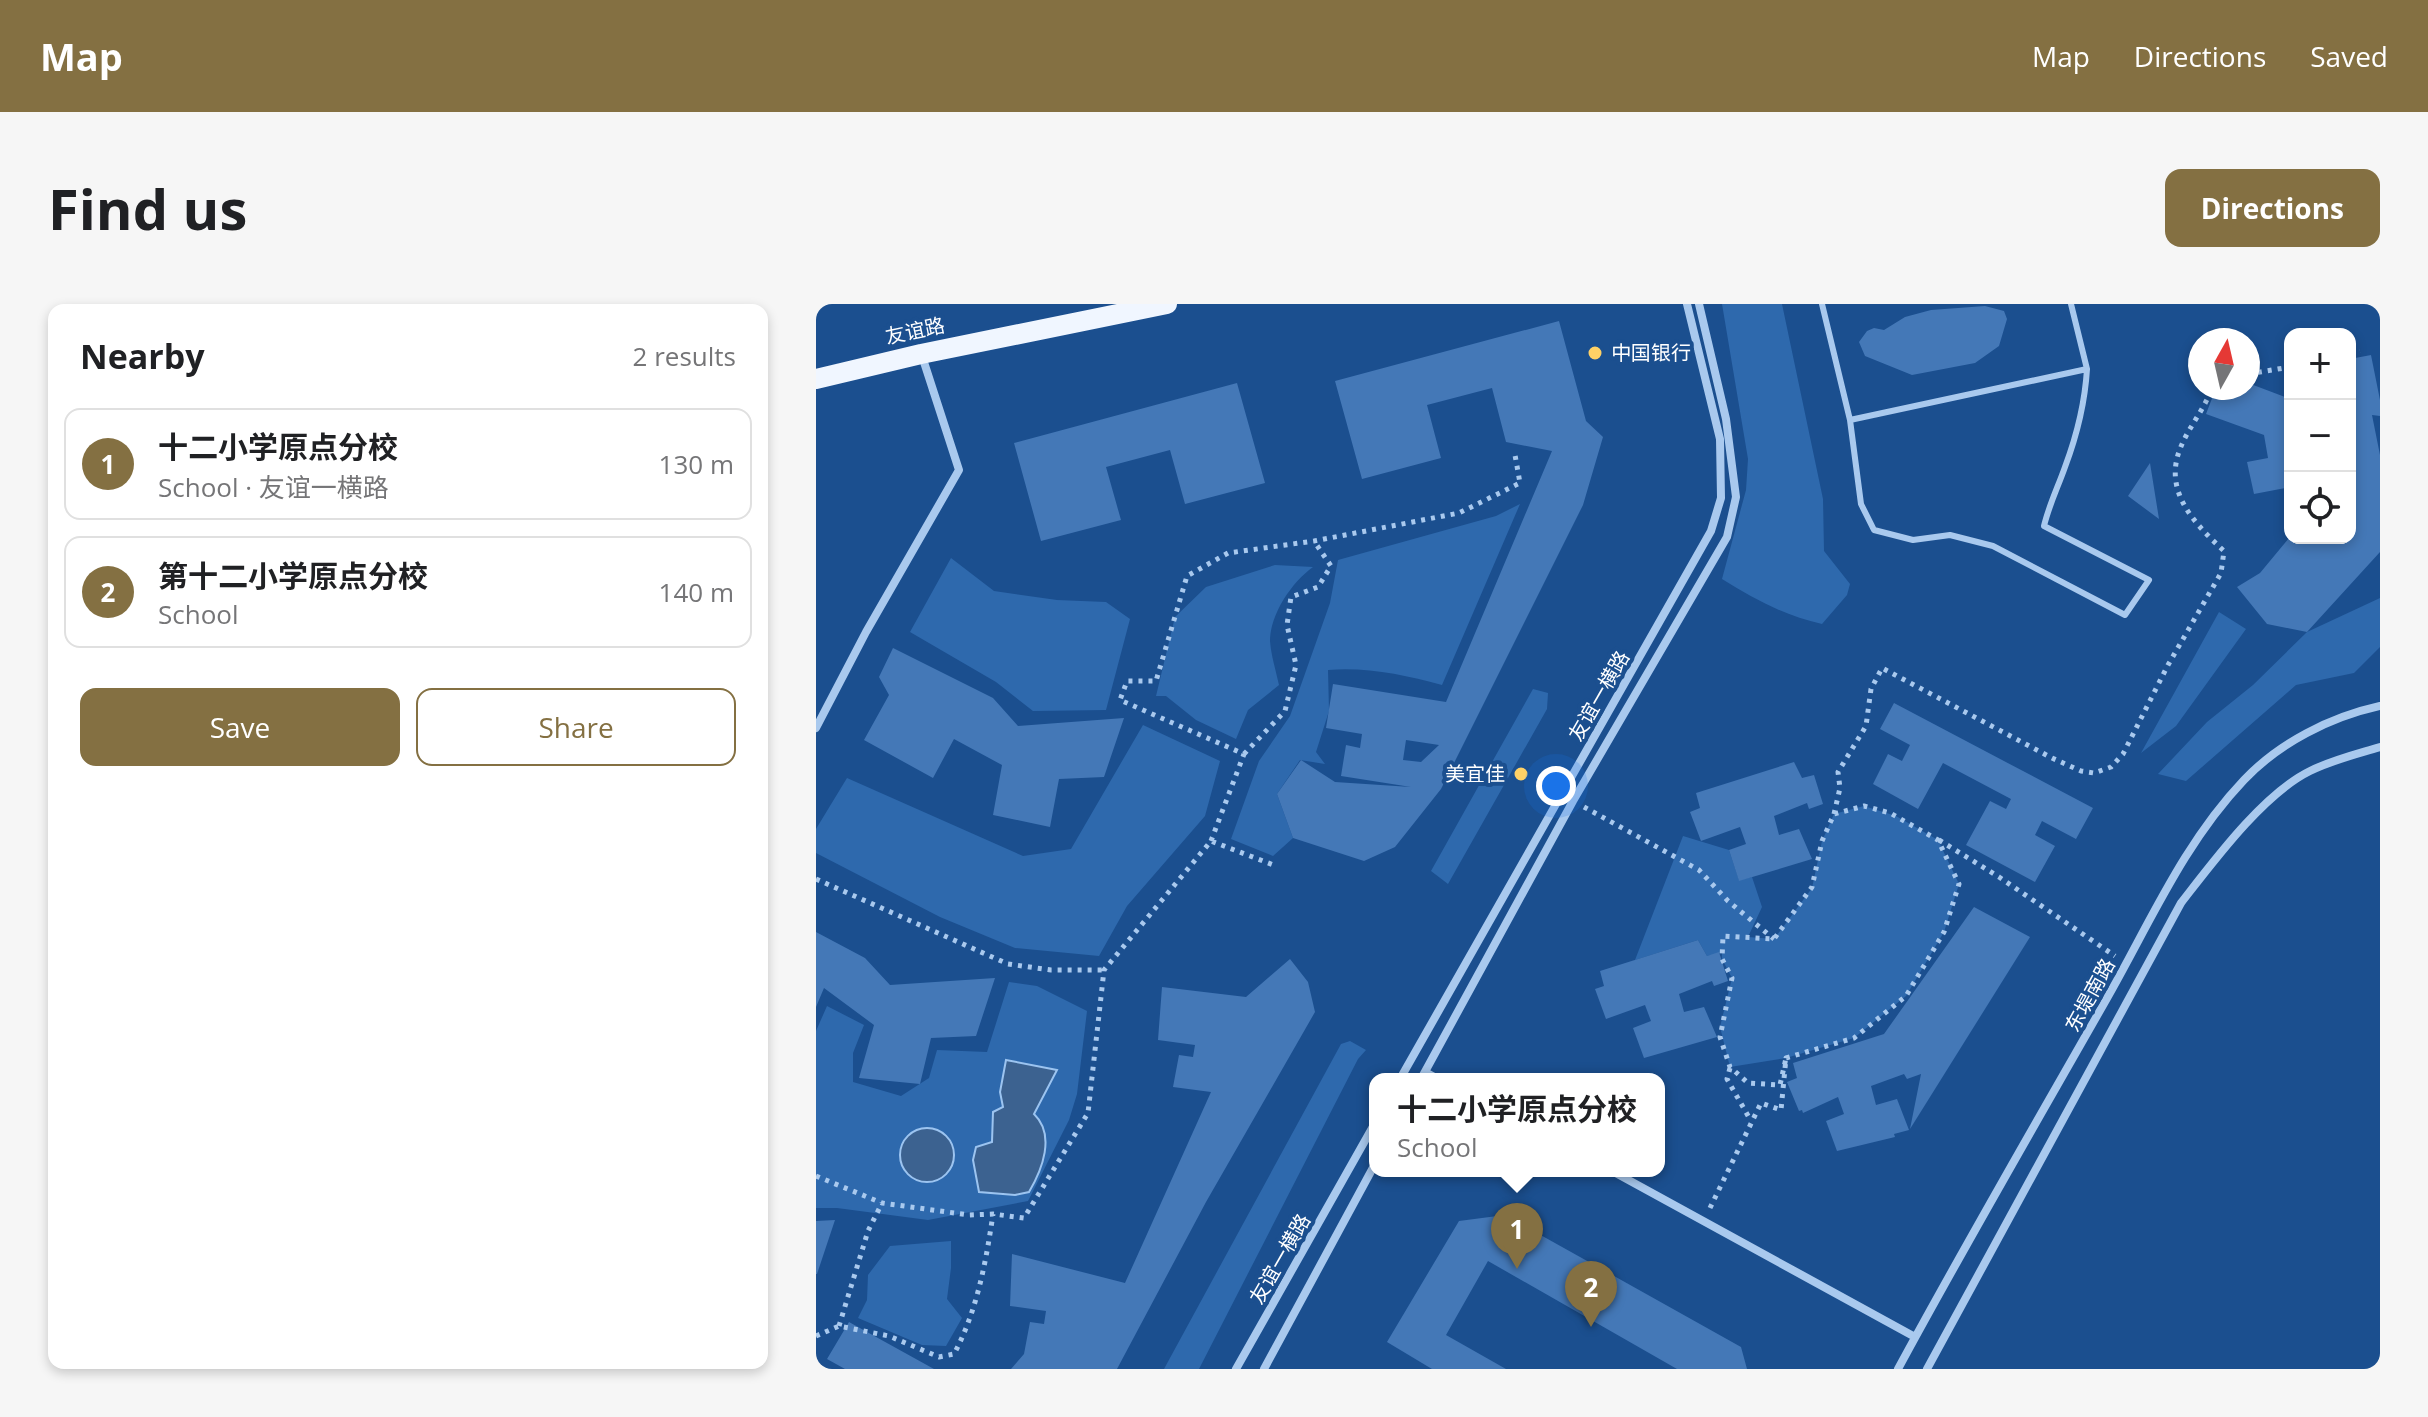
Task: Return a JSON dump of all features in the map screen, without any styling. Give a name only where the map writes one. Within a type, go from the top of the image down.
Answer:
[{"type":"main road","name":"友谊路","points":[[816,379],[921,354],[1167,304]]},
{"type":"street","name":"友谊一横路","points":[[1403,1073],[1711,531],[1721,498],[1720,439],[1687,304]]},
{"type":"street","name":"友谊一横路","points":[[1425,1073],[1573,801],[1727,537],[1736,497],[1726,419],[1699,304]]},
{"type":"street","points":[[816,728],[866,632],[959,470],[921,354]]},
{"type":"street","name":"东堤南路","points":[[1898,1369],[2183,858],[2245,779],[2269,757],[2316,728],[2380,705]]},
{"type":"street","name":"东堤南路","points":[[1927,1369],[2181,903],[2227,844],[2273,799],[2308,772],[2380,747]]},
{"type":"street","name":"友谊一横路","points":[[1236,1369],[1369,1134]]},
{"type":"street","name":"友谊一横路","points":[[1264,1369],[1369,1175]]},
{"type":"street","points":[[1623,1177],[1915,1337]]},
{"type":"lane","points":[[1822,304],[1850,420],[1861,504],[1874,530],[1913,540],[1950,535],[1993,546],[2125,615],[2149,580],[2044,526],[2085,402],[2087,369],[2071,304]]},
{"type":"lane","points":[[1850,420],[2087,369]]},
{"type":"path","points":[[2356,351],[2360,351]]},
{"type":"path","points":[[2260,372],[2284,368]]},
{"type":"path","points":[[1774,939],[1812,887],[1822,841],[1834,814],[1840,788],[1838,772],[1866,726],[1871,689],[1882,668],[2081,771],[2094,773],[2111,767],[2123,754],[2168,665],[2221,573],[2224,551],[2183,507],[2174,485],[2178,452],[2206,400]]},
{"type":"path","points":[[1244,754],[1120,700],[1127,681],[1156,681],[1187,576],[1228,553],[1314,541],[1459,513],[1520,483],[1515,455]]},
{"type":"path","points":[[816,1176],[882,1203],[969,1215],[1024,1218],[1088,1113],[1104,970],[1211,841],[1244,754],[1285,711],[1296,665],[1287,625],[1291,597],[1318,587],[1331,566],[1314,541]]},
{"type":"path","points":[[1573,801],[1699,870],[1728,901],[1774,939]]},
{"type":"path","points":[[1834,814],[1864,806],[1890,813],[1999,877],[2126,963]]},
{"type":"path","points":[[1786,1058],[1854,1038],[1906,996],[1944,932],[1959,884],[1938,840]]},
{"type":"path","points":[[1211,841],[1276,866]]},
{"type":"path","points":[[816,879],[1008,964],[1051,970],[1104,970]]},
{"type":"path","points":[[1774,939],[1723,936],[1722,959],[1732,978],[1720,1037],[1730,1067],[1748,1083],[1780,1085],[1786,1058]]},
{"type":"path","points":[[1704,1220],[1761,1103],[1781,1110],[1786,1058]]},
{"type":"path","points":[[1730,1067],[1727,1079],[1751,1121]]},
{"type":"path","points":[[839,1326],[868,1231],[882,1203]]},
{"type":"path","points":[[816,1336],[839,1326],[889,1336],[939,1357],[954,1354],[965,1333],[984,1270],[993,1214]]},
{"type":"shaded area","points":[[1722,304],[1782,304],[1823,499],[1824,551],[1850,584],[1847,595],[1822,624],[1770,606],[1722,579],[1746,490],[1748,459]]},
{"type":"shaded area","points":[[1520,504],[1442,685],[1386,673],[1328,670],[1329,711],[1316,752],[1325,764],[1300,760],[1277,794],[1293,838],[1273,856],[1231,839],[1259,761],[1290,716],[1330,603],[1338,560],[1496,516]]},
{"type":"shaded area","points":[[951,558],[994,591],[1057,600],[1106,602],[1130,619],[1106,710],[1033,711],[996,682],[910,632]]},
{"type":"shaded area","points":[[1275,565],[1313,567],[1290,590],[1274,620],[1270,641],[1279,685],[1248,710],[1236,739],[1196,720],[1166,696],[1156,696],[1175,617],[1206,587]]},
{"type":"shaded area","points":[[2380,598],[2380,647],[2354,673],[2296,685],[2186,781],[2158,774],[2207,722],[2253,685],[2307,632]]},
{"type":"shaded area","points":[[2219,612],[2246,629],[2176,726],[2141,753]]},
{"type":"shaded area","points":[[1533,689],[1548,693],[1547,709],[1448,884],[1431,871]]},
{"type":"shaded area","points":[[1143,725],[1220,761],[1205,816],[1127,906],[1099,956],[1015,948],[940,917],[816,853],[816,829],[847,778],[1023,856],[1071,849]]},
{"type":"shaded area","points":[[1864,806],[1896,816],[1938,840],[1959,884],[1944,932],[1906,996],[1854,1038],[1786,1058],[1730,1067],[1720,1027],[1732,978],[1722,953],[1707,956],[1698,940],[1635,960],[1683,836],[1729,850],[1739,880],[1752,877],[1762,907],[1748,937],[1774,939],[1812,888],[1822,841],[1834,814]]},
{"type":"shaded area","points":[[1009,982],[1037,986],[1087,1011],[1077,1094],[1069,1120],[1028,1201],[928,1220],[816,1208],[816,1031],[827,1006],[864,1025],[853,1053],[853,1082],[901,1096],[929,1078],[937,1050],[987,1052]]},
{"type":"shaded area","points":[[1350,1041],[1366,1050],[1358,1059],[1199,1369],[1164,1369],[1341,1044]]},
{"type":"shaded area","points":[[1006,1060],[1057,1070],[1034,1114],[1041,1122],[1046,1142],[1042,1163],[1029,1192],[1015,1195],[979,1192],[973,1160],[976,1147],[992,1142],[993,1112],[1003,1107],[1000,1092]]},
{"type":"shaded area","points":[[927,1128],[946,1136],[954,1155],[946,1174],[927,1182],[908,1174],[900,1155],[908,1136]]},
{"type":"shaded area","points":[[951,1241],[947,1299],[962,1318],[946,1346],[922,1345],[858,1318],[867,1300],[868,1275],[890,1246]]},
{"type":"building","points":[[1985,306],[2004,311],[2007,319],[1999,346],[1975,363],[1912,375],[1865,356],[1859,342],[1867,331],[1874,328],[1884,330],[1905,317],[1931,310]]},
{"type":"building","points":[[1559,321],[1586,421],[1603,437],[1583,505],[1441,789],[1395,847],[1364,861],[1293,838],[1277,794],[1301,760],[1335,782],[1411,787],[1341,776],[1346,745],[1360,748],[1362,734],[1326,728],[1333,684],[1446,702],[1552,451],[1506,442],[1492,388],[1427,405],[1441,458],[1362,479],[1335,381]],"holes":[[[1406,740],[1439,745],[1421,762],[1403,760]]]},
{"type":"building","points":[[2371,355],[2380,400],[2380,416],[2372,415],[2380,455],[2380,552],[2307,632],[2267,624],[2237,587],[2260,573],[2284,544],[2356,544],[2356,358]]},
{"type":"building","points":[[1237,383],[1265,483],[1185,504],[1170,450],[1106,467],[1121,520],[1041,541],[1014,443]]},
{"type":"building","points":[[2260,388],[2284,397],[2284,488],[2254,494],[2247,462],[2268,458],[2264,435],[2206,414],[2211,400],[2260,400]]},
{"type":"building","points":[[2150,463],[2159,519],[2128,496]]},
{"type":"building","points":[[893,648],[993,698],[1018,726],[1124,718],[1104,777],[1059,779],[1050,827],[993,815],[1002,765],[954,739],[933,778],[864,740],[889,695],[879,677]]},
{"type":"building","points":[[1894,703],[2093,808],[2076,839],[2042,821],[2035,835],[2055,846],[2035,882],[1966,845],[1990,801],[2006,809],[2011,799],[1943,763],[1918,809],[1873,784],[1888,754],[1902,761],[1910,745],[1880,729]]},
{"type":"building","points":[[1794,762],[1802,778],[1814,775],[1823,804],[1809,809],[1807,803],[1774,816],[1779,835],[1799,829],[1812,859],[1739,881],[1729,850],[1746,844],[1740,827],[1701,841],[1690,812],[1700,808],[1696,793]]},
{"type":"building","points":[[1974,907],[2030,937],[1910,1129],[1921,1074],[1907,1079],[1904,1074],[1871,1086],[1876,1105],[1897,1099],[1909,1130],[1894,1134],[1895,1137],[1837,1151],[1826,1121],[1844,1114],[1838,1097],[1803,1113],[1799,1111],[1787,1082],[1797,1078],[1793,1063],[1884,1034]]},
{"type":"building","points":[[816,932],[865,958],[890,985],[995,978],[976,1036],[931,1038],[920,1084],[859,1078],[874,1025],[824,988],[816,1007]]},
{"type":"building","points":[[1698,940],[1707,956],[1719,952],[1728,981],[1714,986],[1712,981],[1679,994],[1684,1012],[1704,1007],[1717,1037],[1644,1058],[1633,1028],[1651,1021],[1645,1005],[1606,1019],[1595,989],[1604,986],[1600,971]]},
{"type":"building","points":[[1290,959],[1308,982],[1315,1012],[1206,1202],[1117,1369],[1011,1369],[1024,1354],[1030,1322],[1044,1324],[1046,1311],[1010,1306],[1012,1254],[1125,1283],[1211,1092],[1173,1087],[1179,1055],[1193,1057],[1195,1045],[1158,1040],[1162,987],[1246,997]]},
{"type":"building","points":[[1505,1215],[1741,1347],[1747,1369],[1677,1369],[1488,1261],[1446,1335],[1506,1369],[1432,1369],[1387,1342],[1459,1221]]},
{"type":"building","points":[[835,1220],[817,1274],[816,1274],[816,1221]]},
{"type":"building","points":[[849,1322],[934,1369],[845,1369],[827,1359]]},
{"type":"place","name":"中国银行","points":[[1595,353]]},
{"type":"place","name":"美宜佳","points":[[1521,774]]},
{"type":"place","name":"十二小学原点分校","points":[[1517,1269]]},
{"type":"place","name":"第十二小学原点分校","points":[[1591,1327]]}]
